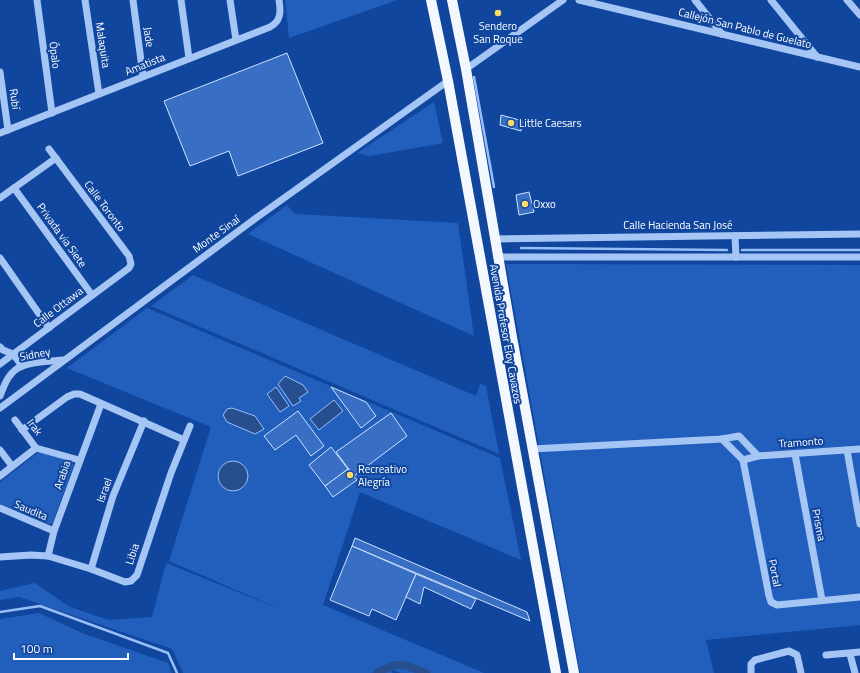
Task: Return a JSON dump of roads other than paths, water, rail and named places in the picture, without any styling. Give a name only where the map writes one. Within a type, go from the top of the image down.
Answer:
[{"type":"main road","name":"Avenida Profesor Eloy Cavazos","points":[[431,0],[448,81],[556,673]]},
{"type":"main road","name":"Avenida Profesor Eloy Cavazos","points":[[452,0],[466,69],[552,561],[574,673]]},
{"type":"main road","points":[[524,499],[534,521],[541,523],[545,521]]},
{"type":"main road","points":[[531,539],[536,535],[542,536],[552,561]]},
{"type":"street","name":"Ópalo","points":[[37,0],[52,113]]},
{"type":"street","name":"Malaquita","points":[[85,0],[99,94]]},
{"type":"street","name":"Jade","points":[[133,0],[144,76]]},
{"type":"street","points":[[181,0],[189,58]]},
{"type":"street","points":[[230,0],[236,40]]},
{"type":"street","name":"Amatista","points":[[0,133],[270,27],[277,22],[280,11],[279,0]]},
{"type":"street","points":[[466,69],[563,0]]},
{"type":"street","name":"Callejón San Pablo de Guelato","points":[[578,0],[860,67]]},
{"type":"street","points":[[695,0],[722,34]]},
{"type":"street","points":[[771,0],[817,57]]},
{"type":"street","points":[[847,0],[860,15]]},
{"type":"street","name":"Rubí","points":[[0,72],[8,130]]},
{"type":"street","name":"Monte Sinaí","points":[[0,408],[256,218],[448,81]]},
{"type":"street","name":"Calle Toronto","points":[[49,149],[129,256],[131,260],[129,268]]},
{"type":"street","points":[[0,198],[56,158]]},
{"type":"street","name":"Privada via Siete","points":[[14,188],[92,295]]},
{"type":"street","name":"Calle Hacienda San José","points":[[496,239],[860,234]]},
{"type":"street","points":[[735,236],[736,257]]},
{"type":"street","points":[[499,257],[860,257]]},
{"type":"street","points":[[0,258],[49,328]]},
{"type":"street","name":"Calle Ottawa","points":[[2,362],[129,268]]},
{"type":"street","points":[[12,373],[2,362],[2,348],[13,354],[22,366]]},
{"type":"street","name":"Sidney","points":[[0,396],[12,373],[22,366],[65,360]]},
{"type":"street","points":[[22,430],[67,397],[74,394],[80,394],[184,440]]},
{"type":"street","name":"Arabia","points":[[48,556],[54,531],[101,404]]},
{"type":"street","name":"Irak","points":[[15,420],[36,448]]},
{"type":"street","name":"Israel","points":[[91,569],[113,496],[144,421]]},
{"type":"street","name":"Libia","points":[[0,556],[48,556],[91,569],[125,582],[135,578],[190,426]]},
{"type":"street","points":[[532,449],[722,439],[739,436],[758,456]]},
{"type":"street","points":[[722,439],[743,460]]},
{"type":"street","points":[[0,475],[36,448],[79,460]]},
{"type":"street","name":"Tramonto","points":[[743,460],[758,456],[860,449]]},
{"type":"street","points":[[0,450],[12,466]]},
{"type":"street","points":[[847,450],[860,524]]},
{"type":"street","name":"Prisma","points":[[795,454],[822,600]]},
{"type":"street","name":"Portal","points":[[743,460],[768,596],[771,602],[777,605],[860,597]]},
{"type":"street","name":"Saudita","points":[[0,508],[54,531]]},
{"type":"street","points":[[751,673],[751,664],[755,660],[789,651],[797,655],[802,673]]},
{"type":"street","points":[[826,655],[860,652]]},
{"type":"street","points":[[850,654],[855,673]]},
{"type":"waterway","points":[[474,77],[494,187]]},
{"type":"waterway","points":[[521,248],[727,250]]},
{"type":"waterway","points":[[742,250],[860,250]]},
{"type":"waterway","points":[[0,612],[40,606],[168,653],[177,673]]},
{"type":"waterway","points":[[377,673],[391,666],[397,665],[412,667],[426,673]]},
{"type":"place","name":"Sendero San Roque","points":[[498,13]]},
{"type":"place","name":"Little Caesars","points":[[511,123]]},
{"type":"place","name":"Oxxo","points":[[525,204]]},
{"type":"place","name":"Recreativo Alegría","points":[[350,475]]}]
